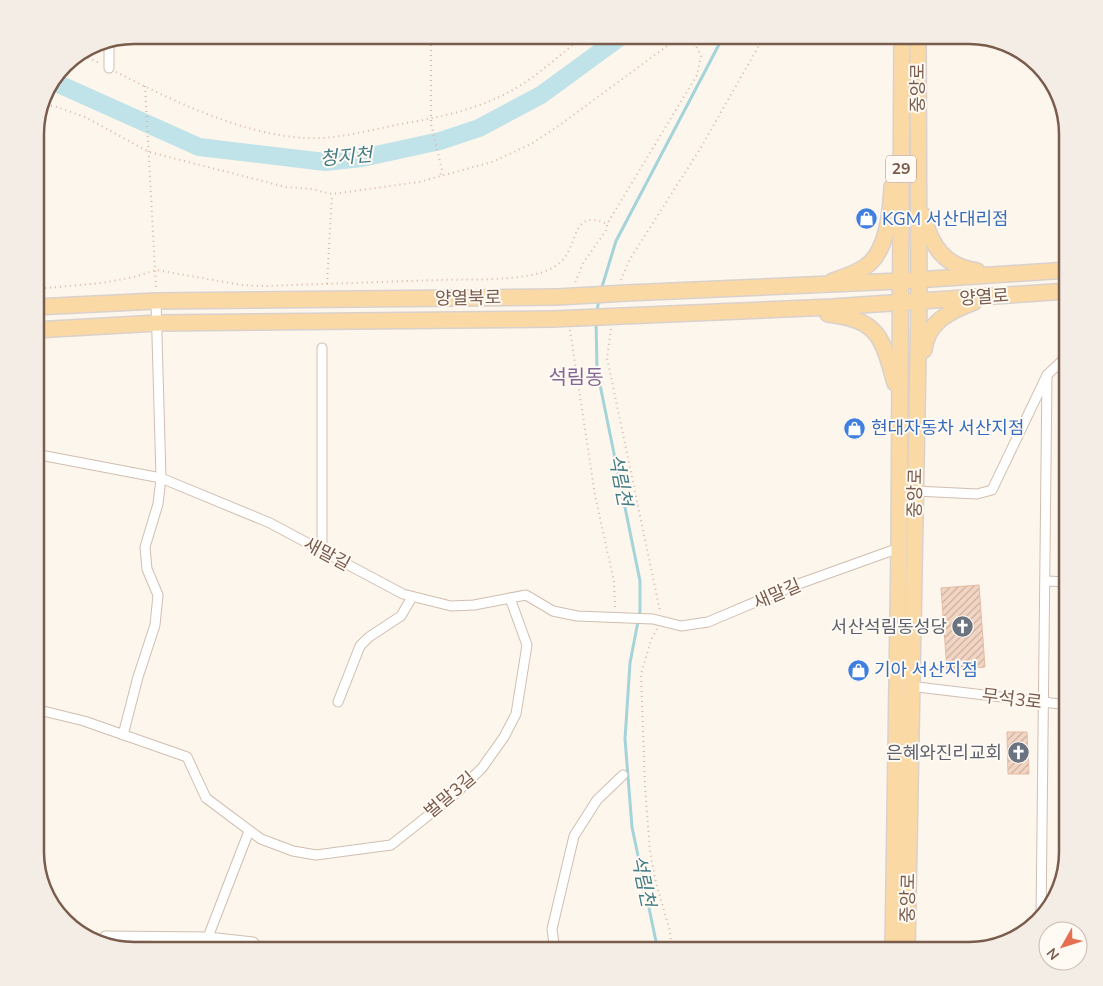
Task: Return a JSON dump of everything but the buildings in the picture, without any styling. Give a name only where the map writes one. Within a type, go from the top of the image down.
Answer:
[{"type":"main road","name":"중앙로","points":[[893,942],[900,403],[902,44]]},
{"type":"main road","name":"중앙로","points":[[907,942],[919,302],[918,44]]},
{"type":"main road","points":[[821,285],[863,268],[876,256],[888,220],[892,181],[901,176]]},
{"type":"main road","points":[[918,199],[926,227],[938,250],[947,260],[961,268],[983,272],[984,276]]},
{"type":"main road","name":"양열로","points":[[900,282],[1059,271]]},
{"type":"main road","name":"양열북로","points":[[44,306],[156,300],[558,297],[624,287],[821,285],[900,282]]},
{"type":"main road","name":"양열로","points":[[900,303],[1059,291]]},
{"type":"main road","points":[[918,356],[924,352],[926,336],[935,322],[955,310],[987,296]]},
{"type":"main road","name":"양열북로","points":[[44,329],[158,323],[618,320],[900,303]]},
{"type":"main road","points":[[824,307],[826,314],[852,317],[874,331],[888,360],[900,403]]},
{"type":"street","points":[[109,48],[109,68]]},
{"type":"street","points":[[123,735],[138,677],[155,626],[158,595],[147,569],[145,547],[158,504],[161,478],[156,300]]},
{"type":"street","points":[[322,348],[322,551]]},
{"type":"street","points":[[915,491],[977,494],[992,490],[1047,375],[1059,364]]},
{"type":"street","points":[[1041,906],[1047,375]]},
{"type":"street","name":"새말길","points":[[44,456],[161,478],[270,523],[402,594],[451,606],[474,605],[526,595],[553,611],[576,616],[617,616],[657,620],[681,626],[708,622],[793,586],[898,548]]},
{"type":"street","points":[[1046,581],[1059,582]]},
{"type":"street","points":[[338,702],[360,646],[401,616],[412,597]]},
{"type":"street","name":"벌말3길","points":[[44,712],[84,721],[187,757],[206,798],[261,839],[292,851],[316,856],[391,845],[454,795],[482,768],[504,737],[516,714],[527,645],[510,598]]},
{"type":"street","name":"무석3로","points":[[896,684],[1059,704]]},
{"type":"street","points":[[554,942],[552,929],[574,836],[597,800],[623,775]]},
{"type":"street","points":[[208,937],[249,831]]},
{"type":"street","points":[[104,937],[208,937],[253,942]]},
{"type":"path","points":[[431,44],[431,124],[442,170],[440,176]]},
{"type":"path","points":[[87,57],[190,108],[272,133],[305,138],[348,134],[431,119],[474,108],[505,95],[574,44]]},
{"type":"path","points":[[49,106],[85,117],[150,152],[286,187],[311,189],[332,194],[440,176],[492,162],[531,144],[671,44]]},
{"type":"path","points":[[574,284],[583,263],[607,229],[607,224],[697,74],[701,56],[695,44]]},
{"type":"path","points":[[624,287],[630,258],[700,149],[761,44]]},
{"type":"path","points":[[145,86],[150,152],[156,300]]},
{"type":"path","points":[[328,284],[332,194]]},
{"type":"path","points":[[44,288],[102,283],[134,277],[156,270],[242,285],[265,286],[480,279],[536,274],[557,266],[564,260],[578,227],[584,222],[597,219],[607,224]]},
{"type":"path","points":[[618,320],[607,358],[657,620],[641,674],[641,710],[650,852],[671,942]]},
{"type":"path","points":[[570,322],[570,339],[595,495],[614,582],[617,616]]},
{"type":"waterway","name":"청지천","points":[[59,84],[199,147],[325,162],[362,158],[440,141],[479,128],[541,95],[611,44]]},
{"type":"waterway","name":"석림천","points":[[601,290],[616,241],[719,44]]},
{"type":"waterway","name":"석림천","points":[[597,312],[599,298]]},
{"type":"waterway","name":"석림천","points":[[596,320],[597,370],[640,581],[640,611],[630,663],[625,739],[632,827],[656,942]]},
{"type":"place","name":"KGM 서산대리점","points":[[866,219]]},
{"type":"place","name":"현대자동차 서산지점","points":[[855,428]]},
{"type":"place","name":"서산석림동성당","points":[[963,627]]},
{"type":"place","name":"기아 서산지점","points":[[858,670]]},
{"type":"place","name":"은혜와진리교회","points":[[1018,753]]},
{"type":"district","name":"석림동","points":[[576,377]]}]
